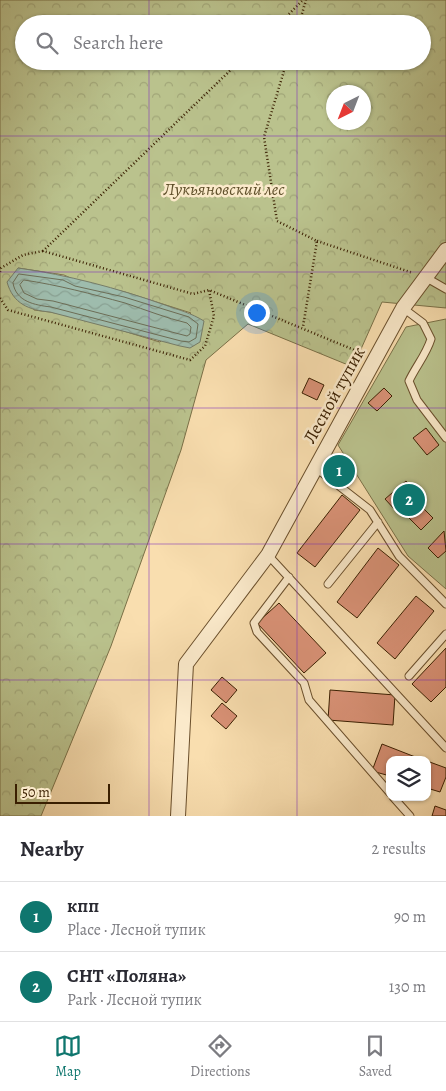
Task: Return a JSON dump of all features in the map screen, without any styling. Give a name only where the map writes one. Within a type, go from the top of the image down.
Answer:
[{"type":"street","name":"Лесной тупик","points":[[178,816],[186,664],[266,559],[404,308],[424,277],[446,250]]},
{"type":"lane","points":[[424,277],[446,289]]},
{"type":"lane","points":[[404,308],[423,323],[431,339],[427,353],[416,367],[410,381],[417,400],[446,438]]},
{"type":"lane","points":[[316,468],[370,510],[399,556],[446,604]]},
{"type":"lane","points":[[328,584],[378,522]]},
{"type":"lane","points":[[266,559],[289,577],[446,748]]},
{"type":"lane","points":[[289,577],[256,618],[254,623],[257,632],[304,683],[308,700],[386,788]]},
{"type":"lane","points":[[409,676],[446,634]]},
{"type":"lane","points":[[397,801],[410,816]]},
{"type":"path","points":[[289,15],[305,0]]},
{"type":"path","points":[[301,15],[305,0]]},
{"type":"path","points":[[43,251],[231,70]]},
{"type":"path","points":[[284,70],[264,137],[277,221],[317,241],[424,277]]},
{"type":"path","points":[[302,328],[317,241]]},
{"type":"path","points":[[0,269],[23,255],[43,251],[193,294],[209,290],[375,359]]},
{"type":"path","points":[[0,298],[8,310],[190,360],[205,346],[214,316],[209,290]]},
{"type":"green space","name":"Лукьяновский лес","points":[[0,0],[446,0],[446,308],[382,302],[353,367],[248,324],[206,360],[181,450],[111,646],[41,816],[0,816]],"holes":[[[18,268],[64,275],[77,281],[125,292],[191,313],[160,342],[82,319],[34,310]]]},
{"type":"green space","points":[[446,319],[446,589],[408,556],[338,445],[406,327]]},
{"type":"water","points":[[18,268],[92,283],[129,293],[190,314],[204,321],[200,342],[190,348],[50,312],[35,310],[18,301],[10,290],[7,282]]},
{"type":"building","points":[[309,378],[324,385],[317,400],[302,393]]},
{"type":"building","points":[[384,388],[392,396],[377,411],[368,403]]},
{"type":"building","points":[[426,428],[439,445],[427,455],[413,438]]},
{"type":"building","points":[[335,461],[349,471],[342,481],[328,471]]},
{"type":"building","points":[[406,481],[417,493],[396,511],[385,499]]},
{"type":"building","points":[[342,495],[360,510],[315,567],[297,553]]},
{"type":"building","points":[[420,505],[433,518],[421,530],[408,517]]},
{"type":"building","points":[[444,531],[446,551],[438,558],[428,548]]},
{"type":"building","points":[[378,548],[399,565],[357,618],[337,602]]},
{"type":"building","points":[[416,596],[434,611],[395,659],[377,643]]},
{"type":"building","points":[[279,603],[326,653],[304,673],[257,623]]},
{"type":"building","points":[[446,648],[446,687],[431,702],[412,684]]},
{"type":"building","points":[[222,677],[237,690],[226,703],[211,690]]},
{"type":"building","points":[[330,690],[395,695],[393,725],[328,720]]},
{"type":"building","points":[[222,703],[237,716],[226,729],[211,716]]},
{"type":"building","points":[[382,744],[413,756],[386,756],[386,775],[372,771]]},
{"type":"building","points":[[431,762],[446,768],[446,777],[440,792],[431,789]]},
{"type":"building","points":[[435,806],[446,810],[446,816],[432,816]]},
{"type":"place","name":"кпп","points":[[339,471]]},
{"type":"place","name":"СНТ «Поляна»","points":[[409,500]]}]
